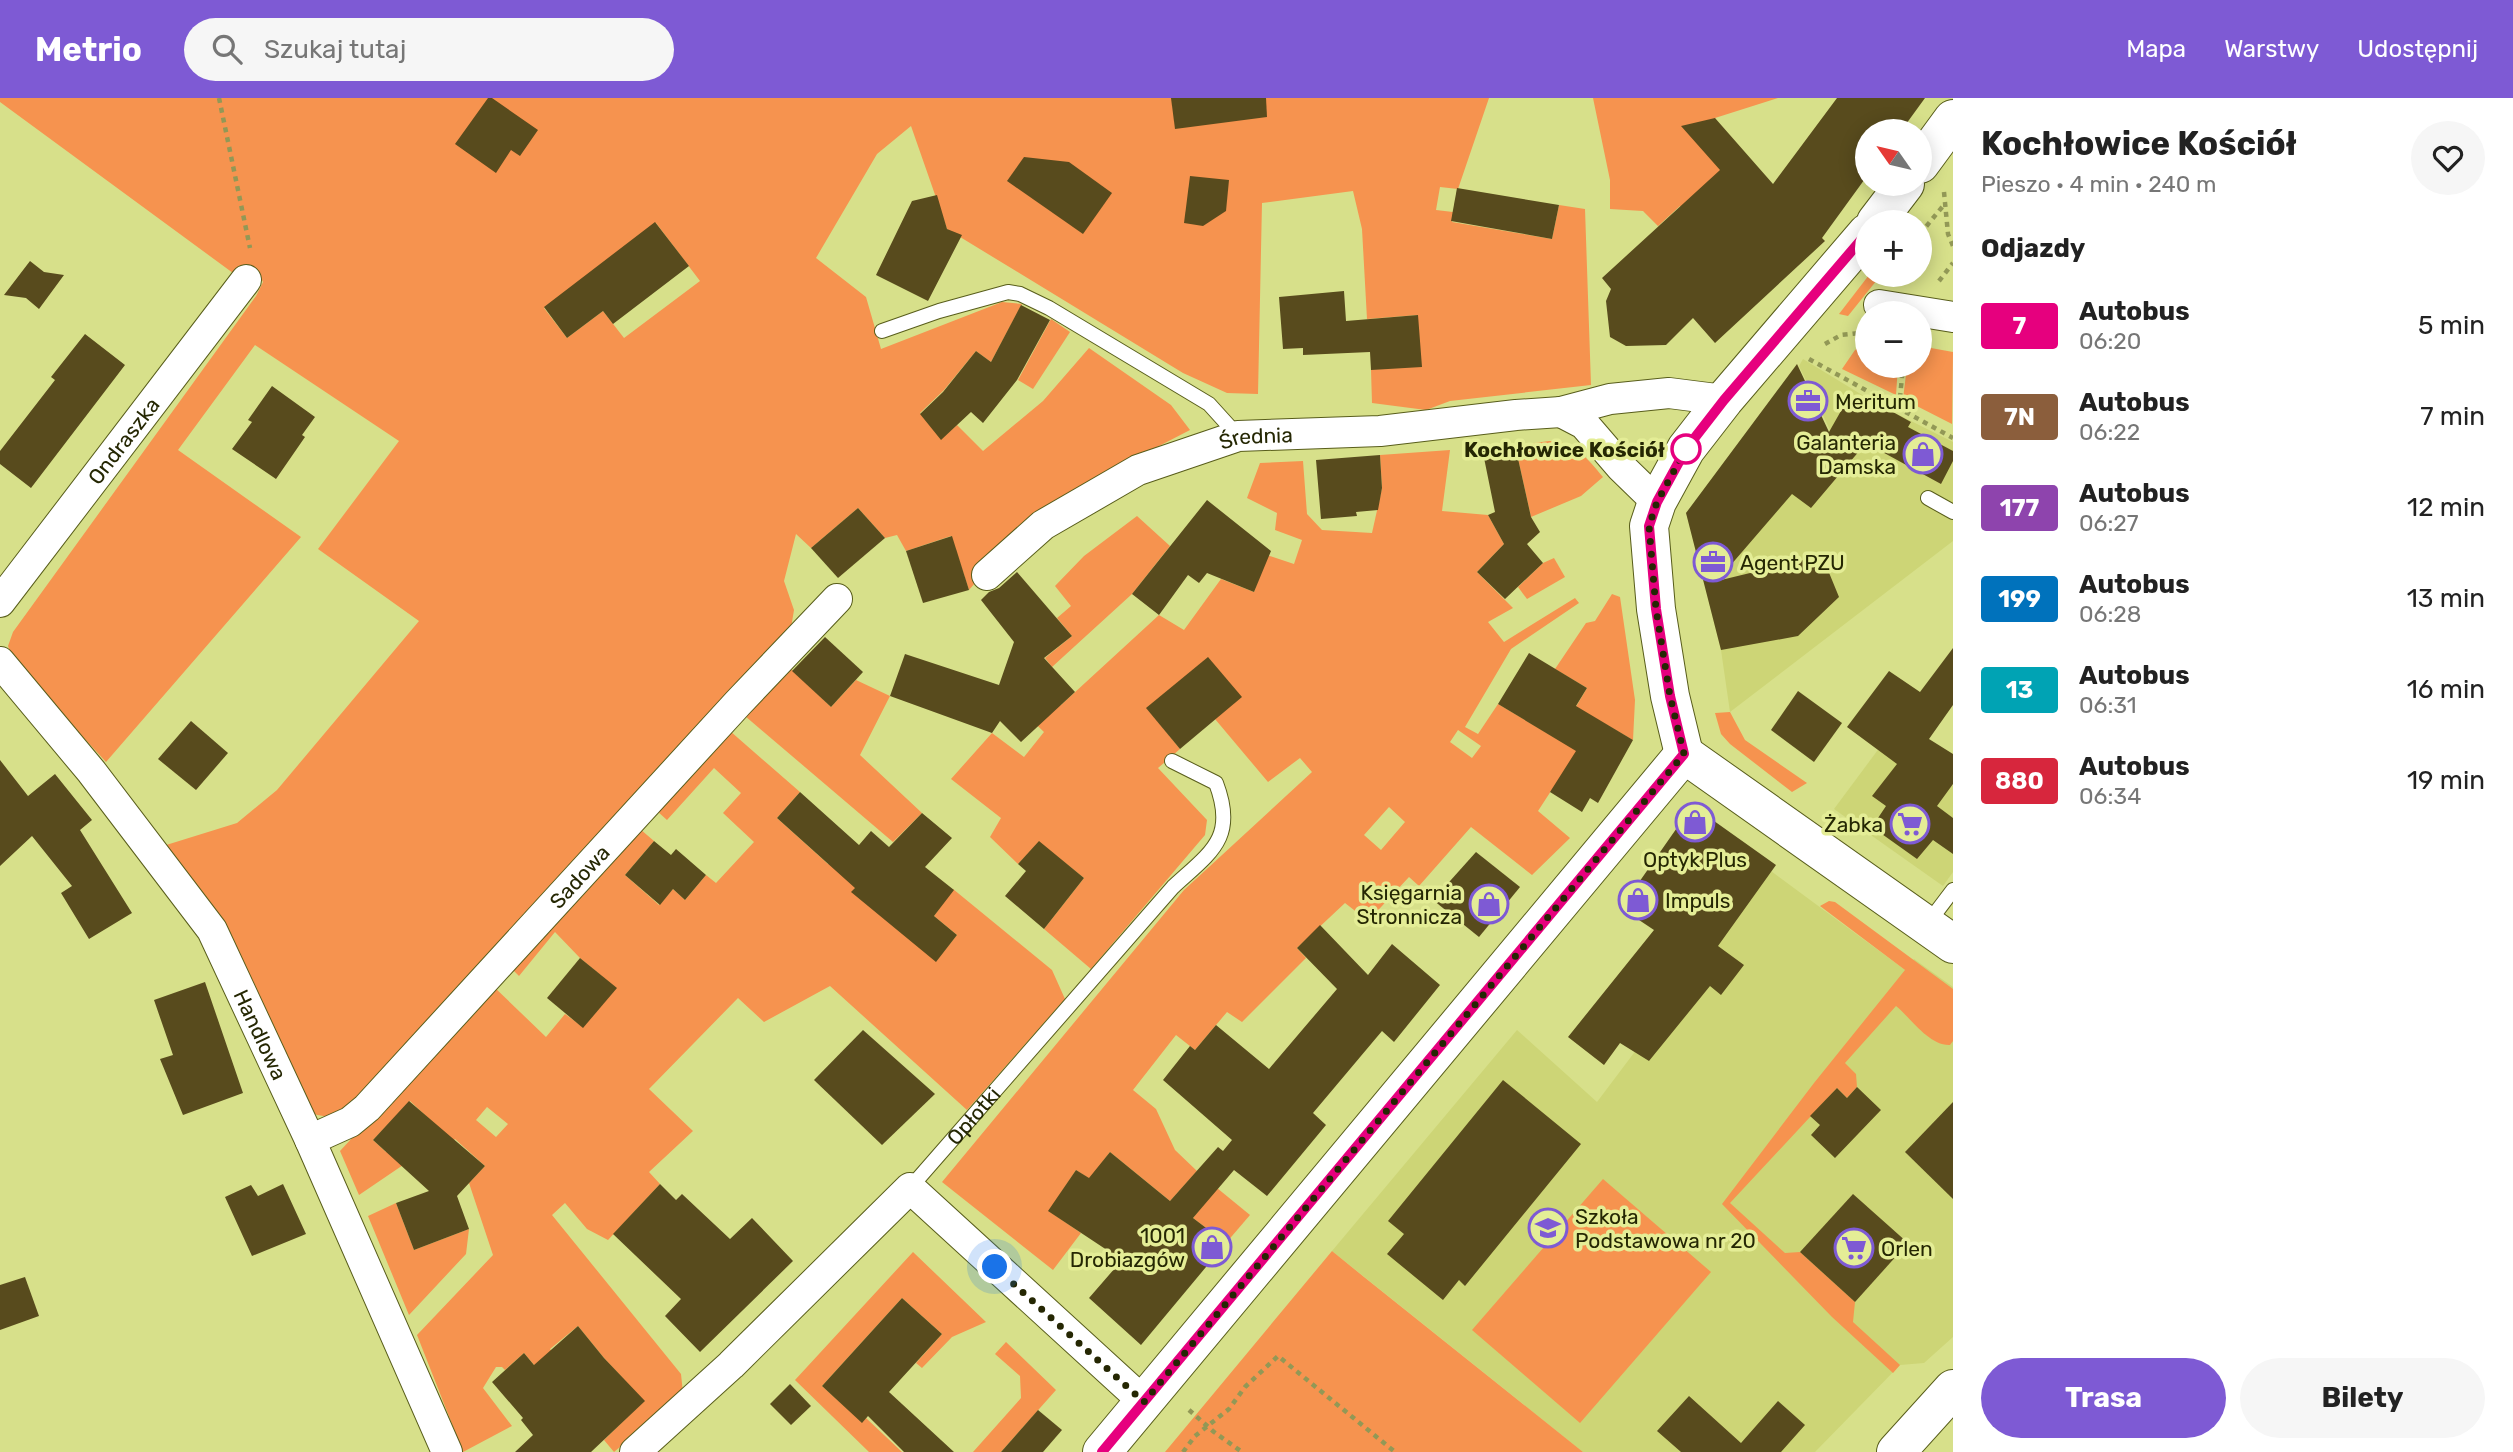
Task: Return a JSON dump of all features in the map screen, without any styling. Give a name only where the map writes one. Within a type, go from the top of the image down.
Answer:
[{"type":"street","points":[[1932,176],[1953,119]]},
{"type":"street","points":[[1884,210],[1896,196]]},
{"type":"street","points":[[1855,247],[1724,400],[1686,449],[1657,502],[1649,526],[1656,609],[1670,696],[1684,754],[1940,934]]},
{"type":"street","name":"Ondraszka","points":[[0,602],[246,280]]},
{"type":"street","points":[[1932,314],[1953,317]]},
{"type":"street","name":"Średnia","points":[[987,575],[1043,525],[1138,470],[1238,436],[1380,431],[1561,412],[1610,399],[1669,393],[1724,400]]},
{"type":"street","points":[[1561,412],[1584,424],[1621,467],[1657,502]]},
{"type":"street","name":"Sadowa","points":[[310,1140],[350,1122],[367,1108],[837,599]]},
{"type":"street","name":"Handlowa","points":[[0,662],[91,771],[212,930],[310,1140],[447,1452]]},
{"type":"street","points":[[1102,1452],[1684,754]]},
{"type":"street","points":[[910,1188],[1144,1402]]},
{"type":"street","name":"Opłotki","points":[[635,1452],[731,1365],[910,1188]]},
{"type":"street","points":[[1896,1452],[1953,1389]]},
{"type":"lane","points":[[882,331],[939,311],[1008,292],[1020,294],[1049,308],[1209,404],[1238,436]]},
{"type":"lane","points":[[1928,498],[1953,512]]},
{"type":"lane","name":"Opłotki","points":[[910,1188],[1174,887],[1209,855],[1220,839],[1225,817],[1216,783],[1172,761]]},
{"type":"lane","points":[[1940,934],[1953,891]]},
{"type":"path","points":[[219,98],[250,247],[246,280]]},
{"type":"path","points":[[1932,176],[1943,205],[1953,246]]},
{"type":"path","points":[[1932,219],[1943,205]]},
{"type":"path","points":[[1822,345],[1842,335],[1855,334]]},
{"type":"path","points":[[1812,350],[1802,355],[1953,438]]},
{"type":"path","points":[[1899,408],[1902,378]]},
{"type":"path","points":[[1183,1452],[1278,1356],[1395,1452]]},
{"type":"path","points":[[1197,1399],[1189,1410],[1242,1452]]},
{"type":"shaded area","points":[[0,98],[1489,98],[1458,189],[1440,187],[1436,210],[1453,212],[1452,222],[1552,239],[1559,205],[1585,209],[1591,385],[1450,401],[1426,410],[1372,403],[1371,370],[1418,315],[1367,319],[1362,229],[1353,191],[1262,203],[1258,394],[1227,393],[1183,373],[947,229],[911,126],[877,154],[816,258],[866,297],[881,349],[1002,302],[1022,304],[991,362],[976,351],[944,390],[920,413],[941,439],[957,425],[983,451],[1043,401],[1089,348],[1171,405],[1190,430],[1132,460],[1017,534],[969,590],[951,536],[906,551],[897,535],[885,538],[858,508],[811,548],[796,534],[784,581],[794,610],[791,628],[356,1099],[337,1114],[321,1116],[314,1114],[163,846],[237,823],[277,790],[419,621],[318,549],[399,441],[255,345],[178,450],[301,537],[106,762],[14,662],[8,646],[13,632],[256,296],[263,282],[255,267],[233,273],[0,102]],"holes":[[[656,223],[700,281],[624,338],[603,311],[567,338],[544,308]]]},
{"type":"shaded area","points":[[1593,98],[1778,98],[1715,118],[1741,193],[1702,229],[1680,206],[1658,226],[1643,211],[1610,209],[1610,180]]},
{"type":"shaded area","points":[[1860,287],[1871,287],[1860,301],[1855,301],[1855,307],[1848,316],[1839,314]]},
{"type":"shaded area","points":[[1051,319],[1070,332],[1033,389],[1018,380]]},
{"type":"shaded area","points":[[1932,348],[1953,352],[1952,424],[1903,399],[1906,378],[1932,378]]},
{"type":"shaded area","points":[[1855,350],[1855,375],[1842,369]]},
{"type":"shaded area","points":[[1803,359],[1877,404],[1953,442],[1953,541],[1730,712],[1721,650],[1686,512],[1728,537],[1834,438],[1799,366]]},
{"type":"shaded area","points":[[1861,378],[1897,378],[1896,395]]},
{"type":"shaded area","points":[[1549,441],[1573,448],[1603,477],[1581,496],[1531,517],[1517,454],[1507,447]]},
{"type":"shaded area","points":[[1450,450],[1442,511],[1488,515],[1504,544],[1477,572],[1513,608],[1488,622],[1504,642],[1575,598],[1579,603],[1511,649],[1465,727],[1478,734],[1498,704],[1557,739],[1587,688],[1555,669],[1586,623],[1595,621],[1612,594],[1620,597],[1635,700],[1633,740],[1593,717],[1557,796],[1551,791],[1538,811],[1570,838],[1532,875],[1471,827],[1419,886],[1409,877],[1368,921],[1345,903],[1297,948],[1306,958],[1242,1022],[1227,1012],[1195,1050],[1176,1035],[1133,1090],[1156,1109],[1175,1150],[1197,1171],[1170,1201],[1110,1152],[1100,1165],[1109,1192],[1076,1170],[1049,1211],[1081,1233],[1053,1270],[942,1182],[1184,890],[1312,772],[1300,758],[1268,782],[1215,719],[1147,708],[1180,749],[1158,768],[1207,820],[1205,835],[1091,969],[1044,929],[1084,878],[1039,842],[1018,864],[990,837],[1001,818],[951,779],[992,733],[1024,757],[1044,732],[1020,709],[1061,705],[1159,615],[1184,630],[1221,579],[1254,592],[1267,555],[1294,564],[1302,540],[1275,530],[1277,513],[1247,498],[1260,463],[1303,461],[1307,514],[1322,530],[1372,533],[1382,488],[1380,455]],"holes":[[[1458,730],[1481,746],[1472,758],[1450,742]],[[1389,807],[1405,822],[1381,850],[1364,835]]]},
{"type":"shaded area","points":[[1137,516],[1170,546],[1132,594],[1052,667],[1045,658],[1072,636],[1057,618],[1071,606],[1055,586],[1084,556]]},
{"type":"shaded area","points":[[1554,558],[1565,577],[1527,599],[1518,587],[1543,563]]},
{"type":"shaded area","points":[[789,667],[831,707],[856,680],[890,696],[860,755],[922,813],[893,842],[745,716]]},
{"type":"shaded area","points":[[1730,712],[1745,740],[1807,783],[1792,792],[1730,744],[1721,734],[1715,713]]},
{"type":"shaded area","points":[[730,731],[800,792],[777,818],[828,864],[831,861],[873,866],[852,892],[936,961],[957,935],[934,916],[953,889],[1052,970],[1065,999],[967,1110],[830,986],[764,1022],[738,998],[649,1089],[693,1131],[649,1172],[660,1184],[608,1240],[587,1229],[565,1203],[552,1215],[681,1374],[683,1393],[614,1452],[604,1440],[644,1401],[578,1326],[550,1349],[564,1368],[546,1379],[524,1353],[505,1370],[496,1367],[483,1388],[512,1426],[463,1452],[417,1335],[493,1255],[469,1183],[485,1166],[455,1139],[433,1163],[440,1129],[410,1101],[373,1140],[386,1152],[392,1146],[409,1161],[359,1195],[340,1151],[493,986],[546,1037],[565,1014],[583,1027],[616,988],[580,958],[555,932],[519,976],[511,968],[640,829],[654,841],[625,875],[659,905],[673,889],[685,900],[706,875],[716,883],[754,842],[723,813],[741,793],[714,768],[667,820],[657,811]],"holes":[[[487,1107],[508,1124],[496,1137],[476,1120]]]},
{"type":"shaded area","points":[[1886,739],[1953,786],[1953,872],[1943,886],[1834,809]]},
{"type":"shaded area","points":[[1771,871],[1905,970],[1914,959],[1953,987],[1953,1337],[1924,1363],[1900,1365],[1815,1452],[1583,1452],[1332,1251],[1517,1030],[1597,1102]]},
{"type":"shaded area","points":[[1829,901],[1835,902],[1953,989],[1953,1041],[1950,1045],[1935,1041],[1896,1006],[1845,1063],[1856,1074],[1857,1087],[1847,1098],[1837,1088],[1730,1203],[1785,1253],[1800,1252],[1855,1302],[1853,1322],[1900,1365],[1893,1373],[1832,1317],[1722,1204],[1905,970],[1820,906]]},
{"type":"shaded area","points":[[1603,1179],[1711,1272],[1580,1423],[1472,1330]]},
{"type":"shaded area","points":[[1217,1188],[1250,1215],[1226,1243],[1193,1218]]},
{"type":"shaded area","points":[[396,1203],[414,1250],[469,1229],[466,1254],[409,1315],[368,1216]]},
{"type":"shaded area","points":[[1332,1251],[1364,1277],[1583,1452],[1165,1452]]},
{"type":"shaded area","points":[[913,1252],[986,1322],[952,1337],[922,1368],[916,1363],[942,1334],[902,1298],[822,1386],[862,1422],[866,1418],[902,1452],[869,1452],[795,1380]]},
{"type":"shaded area","points":[[1006,1342],[1056,1390],[1001,1452],[973,1452],[1021,1398],[1020,1376],[995,1354]]},
{"type":"building","points":[[488,98],[492,98],[538,130],[520,156],[511,150],[496,173],[455,144]]},
{"type":"building","points":[[1171,98],[1266,98],[1267,117],[1175,129]]},
{"type":"building","points":[[1837,98],[1925,98],[1910,119],[1855,119],[1855,193],[1822,238],[1825,241],[1715,343],[1693,318],[1666,345],[1626,346],[1610,337],[1606,301],[1611,289],[1602,278],[1720,170],[1681,126],[1715,118],[1773,184]]},
{"type":"building","points":[[1024,157],[1069,162],[1112,193],[1083,234],[1007,181]]},
{"type":"building","points":[[1190,176],[1229,180],[1226,211],[1203,226],[1184,223]]},
{"type":"building","points":[[1457,188],[1559,205],[1552,239],[1451,221]]},
{"type":"building","points":[[937,195],[947,229],[962,235],[928,301],[876,275],[912,201]]},
{"type":"building","points":[[655,222],[689,266],[613,324],[603,311],[567,338],[544,307]]},
{"type":"building","points":[[30,261],[44,272],[64,275],[39,309],[26,298],[4,295]]},
{"type":"building","points":[[1344,291],[1346,321],[1418,315],[1422,367],[1371,370],[1370,352],[1303,355],[1303,348],[1283,349],[1279,297]]},
{"type":"building","points":[[1021,305],[1050,320],[1017,380],[983,423],[971,412],[941,440],[920,414],[943,392],[976,351],[991,362]]},
{"type":"building","points":[[85,334],[125,365],[31,488],[0,464],[0,451],[55,380],[51,377]]},
{"type":"building","points":[[1797,364],[1829,432],[1850,395],[1879,411],[1882,406],[1911,422],[1908,427],[1953,451],[1953,461],[1941,484],[1866,443],[1811,508],[1792,494],[1717,581],[1812,558],[1823,558],[1839,597],[1798,636],[1721,650],[1686,513]]},
{"type":"building","points":[[272,386],[315,417],[302,435],[305,437],[276,479],[232,449],[252,422],[248,420]]},
{"type":"building","points":[[1507,447],[1517,454],[1531,517],[1540,532],[1527,544],[1543,563],[1505,599],[1477,572],[1504,544],[1488,515],[1495,512],[1482,448]]},
{"type":"building","points":[[1380,455],[1382,488],[1378,510],[1356,512],[1357,516],[1321,519],[1316,460]]},
{"type":"building","points":[[1207,500],[1271,551],[1254,592],[1207,573],[1199,583],[1188,575],[1159,615],[1132,594]]},
{"type":"building","points":[[858,508],[885,538],[838,578],[811,548]]},
{"type":"building","points":[[952,536],[969,590],[923,603],[906,551]]},
{"type":"building","points":[[1017,572],[1072,636],[1044,658],[1075,692],[1021,742],[1000,721],[992,733],[890,696],[905,654],[999,685],[1014,642],[981,600]]},
{"type":"building","points":[[825,637],[863,672],[831,707],[792,671]]},
{"type":"building","points":[[1953,648],[1953,705],[1929,739],[1953,754],[1953,784],[1937,806],[1953,818],[1953,854],[1933,840],[1917,859],[1872,827],[1886,806],[1872,796],[1897,764],[1847,727],[1889,671],[1920,692]]},
{"type":"building","points":[[1529,653],[1587,688],[1576,706],[1633,740],[1598,803],[1590,798],[1582,812],[1550,792],[1576,751],[1498,704]]},
{"type":"building","points":[[1208,657],[1242,697],[1180,749],[1146,708]]},
{"type":"building","points":[[1798,691],[1842,723],[1814,762],[1771,730]]},
{"type":"building","points":[[191,721],[228,753],[196,790],[158,759]]},
{"type":"building","points":[[0,760],[28,796],[55,774],[92,820],[80,830],[132,913],[89,939],[61,893],[72,886],[32,836],[0,866]]},
{"type":"building","points":[[800,792],[859,845],[871,831],[889,847],[922,813],[952,838],[925,867],[954,890],[934,916],[957,935],[936,962],[851,892],[855,888],[777,818]]},
{"type":"building","points":[[1700,811],[1776,865],[1718,946],[1744,965],[1721,995],[1710,986],[1649,1061],[1620,1043],[1604,1065],[1568,1037],[1654,930],[1621,908],[1688,812]]},
{"type":"building","points":[[654,841],[671,855],[676,849],[706,875],[685,900],[673,889],[660,905],[625,875]]},
{"type":"building","points":[[1039,841],[1084,878],[1044,929],[1005,896],[1026,871],[1018,864]]},
{"type":"building","points":[[1476,852],[1520,887],[1479,937],[1433,900]]},
{"type":"building","points":[[1320,925],[1368,975],[1392,944],[1440,985],[1394,1042],[1382,1031],[1313,1113],[1326,1125],[1267,1196],[1234,1170],[1193,1218],[1226,1243],[1141,1345],[1089,1298],[1122,1260],[1048,1211],[1076,1170],[1089,1178],[1110,1152],[1170,1201],[1218,1147],[1223,1151],[1232,1140],[1163,1080],[1190,1046],[1195,1050],[1216,1025],[1269,1069],[1337,989],[1297,948]]},
{"type":"building","points":[[580,958],[617,988],[583,1028],[547,998]]},
{"type":"building","points":[[205,982],[243,1093],[183,1115],[160,1059],[173,1055],[154,1000]]},
{"type":"building","points":[[863,1030],[935,1094],[882,1145],[814,1080]]},
{"type":"building","points":[[1503,1080],[1581,1144],[1465,1286],[1459,1280],[1443,1300],[1387,1254],[1404,1234],[1388,1221]]},
{"type":"building","points":[[1857,1087],[1881,1110],[1835,1158],[1811,1135],[1820,1125],[1810,1116],[1837,1088],[1847,1098]]},
{"type":"building","points":[[409,1101],[485,1166],[457,1196],[469,1229],[414,1250],[396,1203],[429,1191],[373,1140]]},
{"type":"building","points":[[1953,1102],[1953,1199],[1905,1152]]},
{"type":"building","points":[[283,1184],[306,1234],[252,1256],[225,1197],[251,1185],[258,1196]]},
{"type":"building","points":[[660,1184],[676,1200],[682,1194],[730,1239],[752,1218],[793,1261],[700,1352],[665,1316],[681,1299],[613,1234]]},
{"type":"building","name":"Orlen","points":[[1853,1194],[1908,1243],[1855,1302],[1800,1252]]},
{"type":"building","points":[[25,1277],[39,1316],[0,1330],[0,1285]]},
{"type":"building","points":[[902,1298],[942,1334],[889,1392],[954,1452],[904,1452],[868,1416],[862,1423],[822,1386]]},
{"type":"building","points":[[578,1326],[645,1401],[591,1452],[515,1452],[533,1435],[521,1420],[523,1418],[492,1382],[524,1353],[534,1365]]},
{"type":"building","points":[[790,1384],[811,1406],[791,1425],[770,1404]]},
{"type":"building","points":[[1689,1396],[1741,1443],[1778,1401],[1805,1425],[1781,1452],[1681,1452],[1657,1431]]},
{"type":"building","points":[[1038,1410],[1062,1430],[1043,1452],[1001,1452]]},
{"type":"bus line","name":"7","points":[[1102,1452],[1684,754],[1670,696],[1656,609],[1649,526],[1657,502],[1686,449],[1724,400],[1855,249]]},
{"type":"place","name":"Meritum","points":[[1808,401]]},
{"type":"place","name":"Kochłowice Kościół","points":[[1686,449]]},
{"type":"place","name":"Galanteria Damska","points":[[1923,454]]},
{"type":"place","name":"Agent PZU","points":[[1713,562]]},
{"type":"place","name":"Optyk Plus","points":[[1695,822]]},
{"type":"place","name":"Żabka","points":[[1910,824]]},
{"type":"place","name":"Impuls","points":[[1638,900]]},
{"type":"place","name":"Księgarnia Stronnicza","points":[[1489,904]]},
{"type":"place","name":"Szkoła Podstawowa nr 20","points":[[1548,1228]]},
{"type":"place","name":"1001 Drobiazgów","points":[[1212,1247]]},
{"type":"place","name":"Orlen","points":[[1854,1248]]},
{"type":"route","points":[[995,1267],[1144,1402],[1684,754],[1670,696],[1656,609],[1649,526],[1657,502],[1686,449]]}]
